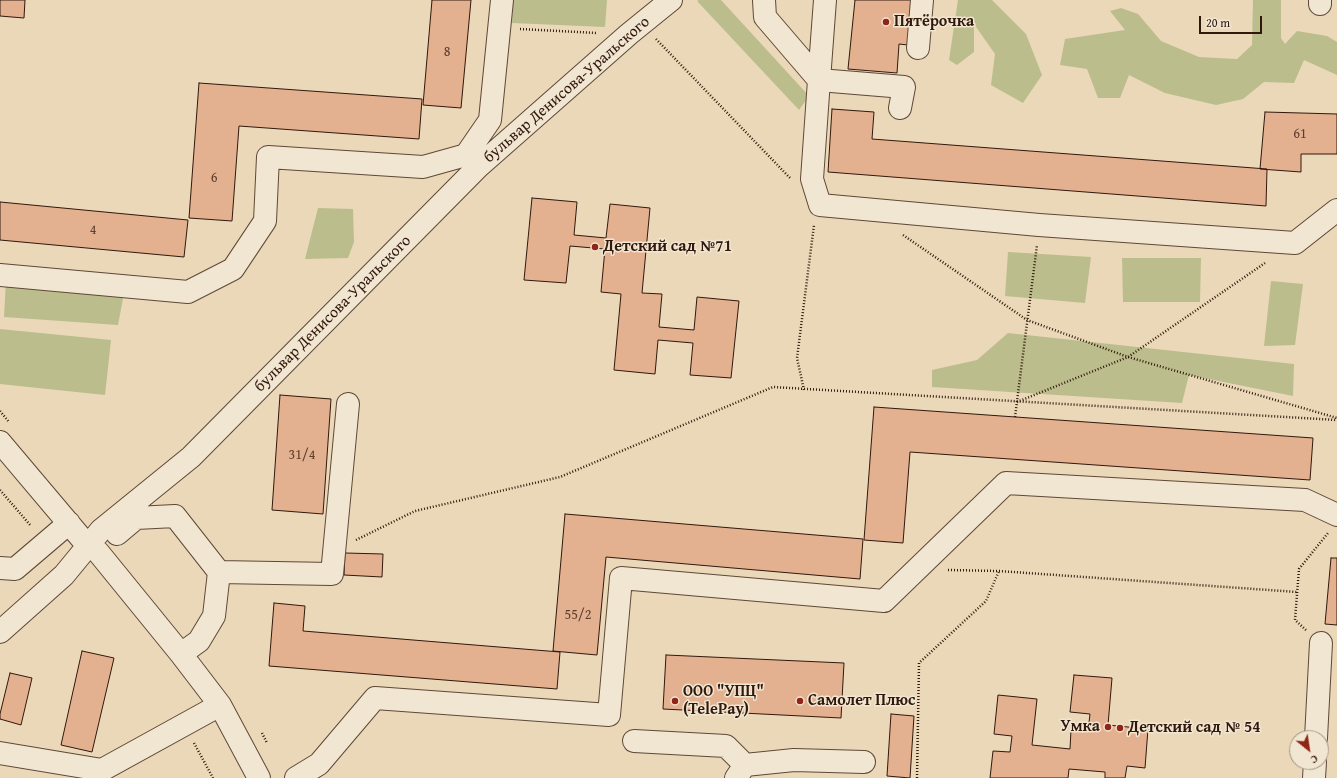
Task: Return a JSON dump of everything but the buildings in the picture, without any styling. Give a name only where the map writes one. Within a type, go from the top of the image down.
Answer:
[{"type":"street","points":[[0,275],[188,292],[233,269],[265,221],[268,157],[423,167],[466,155],[490,120],[502,0]]},
{"type":"street","name":"бульвар Денисова-Уральского","points":[[0,632],[92,549],[101,530],[191,457],[478,167],[671,0]]},
{"type":"street","points":[[764,0],[765,17],[819,80],[904,87],[900,108]]},
{"type":"street","points":[[825,0],[812,179],[820,204],[1039,225],[1295,243],[1337,210]]},
{"type":"street","points":[[918,48],[922,0]]},
{"type":"street","points":[[219,572],[332,574],[348,404]]},
{"type":"street","points":[[0,442],[181,654],[220,705],[259,778]]},
{"type":"street","points":[[296,778],[319,764],[375,698],[609,715],[621,578],[884,601],[1006,483],[1305,500],[1335,522]]},
{"type":"street","points":[[92,549],[136,518],[175,516],[219,572],[214,616],[198,640],[181,654]]},
{"type":"street","points":[[0,568],[16,569],[69,523]]},
{"type":"street","points":[[1316,730],[1321,643]]},
{"type":"street","points":[[0,753],[102,770],[220,705]]},
{"type":"street","points":[[634,741],[726,746],[741,772],[794,760],[864,762]]},
{"type":"path","points":[[499,28],[636,30],[794,183]]},
{"type":"path","points":[[804,390],[797,358],[814,220]]},
{"type":"path","points":[[1015,417],[1039,225]]},
{"type":"path","points":[[898,231],[1027,320],[1128,357],[1337,419]]},
{"type":"path","points":[[1017,402],[1128,357],[1295,243]]},
{"type":"path","points":[[335,551],[415,510],[560,477],[773,387],[804,390],[1337,419]]},
{"type":"path","points":[[1321,643],[1296,620],[1299,569],[1335,522]]},
{"type":"path","points":[[923,563],[946,570],[999,571],[1297,592]]},
{"type":"path","points":[[918,778],[919,663],[986,601],[999,571]]},
{"type":"path","points":[[184,725],[213,778]]},
{"type":"green space","points":[[513,0],[607,0],[605,27],[512,23]]},
{"type":"green space","points":[[721,0],[809,96],[799,110],[697,1]]},
{"type":"green space","points":[[958,0],[992,0],[1026,34],[1042,75],[1023,103],[991,85],[995,54],[974,24],[974,52],[957,65],[949,60]]},
{"type":"green space","points":[[1253,0],[1281,0],[1281,38],[1285,44],[1297,31],[1327,36],[1337,42],[1337,75],[1304,60],[1294,83],[1264,82],[1243,99],[1216,105],[1165,93],[1129,75],[1120,98],[1098,98],[1087,69],[1060,65],[1065,39],[1125,30],[1110,11],[1121,8],[1138,14],[1161,41],[1199,57],[1237,59],[1252,45]]},
{"type":"green space","points":[[318,208],[353,209],[354,242],[348,258],[305,259]]},
{"type":"green space","points":[[1008,252],[1091,257],[1085,303],[1005,296]]},
{"type":"green space","points":[[1122,258],[1201,258],[1200,302],[1123,302]]},
{"type":"green space","points":[[6,280],[124,293],[118,325],[4,317]]},
{"type":"green space","points":[[1271,281],[1303,284],[1295,345],[1264,346]]},
{"type":"green space","points":[[0,329],[111,340],[105,395],[0,384]]},
{"type":"green space","points":[[1008,333],[1294,364],[1293,396],[1189,375],[1182,403],[932,387],[932,370],[977,360]]},
{"type":"place","name":"Пятёрочка","points":[[886,22]]},
{"type":"place","name":"Детский сад №71","points":[[595,247]]},
{"type":"place","name":"ООО \"УПЦ\" (TelePay)","points":[[675,701]]},
{"type":"place","name":"Самолет Плюс","points":[[800,701]]},
{"type":"place","name":"Умка","points":[[1108,727]]},
{"type":"place","name":"Детский сад № 54","points":[[1120,728]]}]
